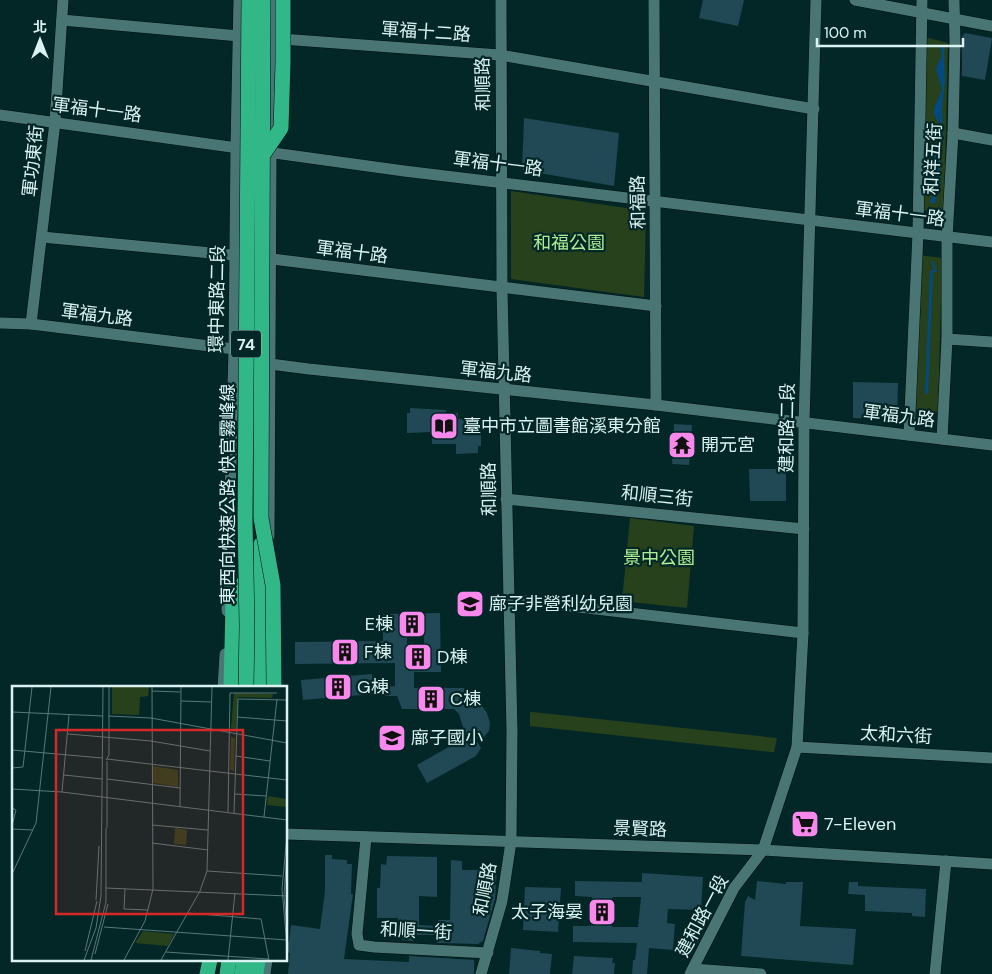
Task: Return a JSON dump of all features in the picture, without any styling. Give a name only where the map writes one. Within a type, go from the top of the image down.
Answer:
[{"type":"highway","name":"東西向快速公路 快官霧峰線","points":[[246,686],[247,576],[245,491],[249,0]]},
{"type":"highway","name":"東西向快速公路 快官霧峰線","points":[[261,686],[261,518],[267,155],[262,0]]},
{"type":"highway","points":[[267,155],[281,128],[283,0]]},
{"type":"highway","points":[[261,518],[274,585],[274,686]]},
{"type":"highway","points":[[231,686],[233,601],[247,576]]},
{"type":"street","name":"軍功東街","points":[[31,324],[55,122],[63,0]]},
{"type":"street","name":"環中東路二段","points":[[223,686],[230,547],[239,0]]},
{"type":"street","points":[[268,686],[271,259],[267,155],[274,38],[274,0]]},
{"type":"street","name":"和順路","points":[[481,974],[502,901],[511,842],[512,731],[502,288],[501,0]]},
{"type":"street","name":"和福路","points":[[654,0],[656,405]]},
{"type":"street","name":"建和路二段","points":[[763,850],[797,748],[803,633],[804,422],[816,0]]},
{"type":"street","points":[[855,0],[992,26]]},
{"type":"street","name":"和祥五街","points":[[909,435],[918,233],[922,0]]},
{"type":"street","name":"和祥五街","points":[[942,440],[947,339],[947,238],[952,133],[954,0]]},
{"type":"street","name":"軍福十二路","points":[[62,20],[239,36],[500,55],[814,109]]},
{"type":"street","name":"軍福十一路","points":[[0,115],[236,146],[267,155],[992,242]]},
{"type":"street","points":[[952,133],[992,140]]},
{"type":"street","name":"軍福十路","points":[[42,237],[236,255],[656,306]]},
{"type":"street","name":"軍福九路","points":[[0,323],[31,324],[234,349],[270,364],[656,405],[992,445]]},
{"type":"street","points":[[947,339],[992,342]]},
{"type":"street","name":"和順三街","points":[[506,498],[804,529]]},
{"type":"street","points":[[508,599],[803,633]]},
{"type":"street","name":"太和六街","points":[[797,748],[992,758]]},
{"type":"street","name":"景賢路","points":[[288,834],[763,850],[992,864]]},
{"type":"street","name":"和順一街","points":[[366,838],[357,934],[359,945],[488,953]]},
{"type":"street","name":"建和路一段","points":[[692,971],[734,888],[763,850]]},
{"type":"street","points":[[935,974],[946,861]]},
{"type":"street","points":[[692,971],[761,974]]},
{"type":"green space","points":[[925,37],[948,43],[944,213],[921,210]]},
{"type":"green space","name":"和福公園","points":[[511,191],[646,211],[644,297],[511,279]]},
{"type":"green space","points":[[919,255],[942,258],[938,412],[915,409]]},
{"type":"green space","name":"景中公園","points":[[630,518],[694,526],[687,608],[622,601]]},
{"type":"green space","points":[[530,712],[777,738],[774,752],[771,752],[530,726]]},
{"type":"water","points":[[940,46],[944,47],[945,82],[942,108],[943,136],[940,167],[941,184],[935,203],[930,203],[939,181],[931,159],[942,130],[942,125],[937,120],[934,111],[942,89],[936,69],[942,55]]},
{"type":"water","points":[[931,261],[933,261],[937,272],[933,272],[928,394],[925,393],[930,271],[934,271]]},
{"type":"building","points":[[703,0],[744,0],[738,26],[699,18]]},
{"type":"building","points":[[965,33],[992,38],[985,80],[962,76],[962,36]]},
{"type":"building","points":[[524,118],[619,133],[614,186],[522,170]]},
{"type":"building","points":[[853,382],[898,383],[897,419],[853,418]]},
{"type":"building","name":"臺中市立圖書館溪東分館","points":[[410,408],[446,410],[446,413],[458,413],[458,419],[481,419],[481,446],[478,446],[478,453],[456,454],[456,444],[432,444],[432,432],[407,433],[407,413],[410,413]]},
{"type":"building","name":"開元宮","points":[[674,424],[692,425],[689,465],[672,464]]},
{"type":"building","points":[[749,469],[786,469],[786,501],[750,501]]},
{"type":"building","points":[[440,613],[441,672],[414,672],[414,688],[464,688],[464,707],[475,704],[482,706],[487,713],[490,723],[489,731],[484,737],[476,739],[481,748],[476,756],[427,783],[417,765],[466,737],[459,714],[454,709],[402,709],[397,696],[385,696],[381,691],[386,687],[395,686],[395,663],[295,664],[295,642],[383,641],[383,614]],"holes":[[[407,635],[424,635],[424,652],[407,652]]]},
{"type":"building","name":"G棟","points":[[372,674],[374,694],[303,700],[301,680]]},
{"type":"building","points":[[325,855],[332,855],[332,859],[347,860],[347,864],[352,864],[351,894],[353,894],[344,959],[409,962],[409,956],[474,960],[474,974],[288,974],[290,953],[288,952],[288,942],[291,925],[320,929],[325,891]]},
{"type":"building","points":[[387,856],[437,857],[437,897],[419,896],[419,925],[438,926],[438,920],[450,920],[451,860],[462,861],[462,870],[478,870],[478,866],[497,867],[495,899],[483,941],[478,944],[437,943],[438,935],[414,935],[414,941],[402,940],[402,934],[397,934],[398,918],[377,918],[377,888],[380,888],[381,864],[386,865]]},
{"type":"building","points":[[642,873],[703,877],[701,910],[668,909],[667,923],[675,924],[673,950],[649,948],[647,974],[632,974],[637,943],[573,942],[573,926],[591,926],[592,897],[575,896],[575,881],[642,882]],"holes":[[[612,897],[641,897],[638,927],[612,927]]]},
{"type":"building","points":[[757,881],[786,884],[786,882],[803,882],[800,926],[856,929],[853,965],[741,956],[745,902],[748,896],[755,900]]},
{"type":"building","points":[[849,882],[858,882],[858,886],[926,889],[925,917],[912,916],[912,913],[865,911],[865,895],[848,894]]},
{"type":"building","points":[[525,887],[561,888],[558,932],[523,930]]},
{"type":"building","points":[[511,948],[552,954],[550,974],[509,974]]},
{"type":"building","points":[[574,956],[613,958],[612,963],[615,963],[614,974],[572,974]]},
{"type":"place","name":"臺中市立圖書館溪東分館","points":[[444,426]]},
{"type":"place","name":"開元宮","points":[[682,445]]},
{"type":"place","name":"廍子非營利幼兒園","points":[[470,604]]},
{"type":"place","name":"E棟","points":[[412,624]]},
{"type":"place","name":"F棟","points":[[345,652]]},
{"type":"place","name":"D棟","points":[[418,657]]},
{"type":"place","name":"G棟","points":[[338,687]]},
{"type":"place","name":"C棟","points":[[431,699]]},
{"type":"place","name":"廍子國小","points":[[392,738]]},
{"type":"place","name":"7-Eleven","points":[[805,824]]},
{"type":"place","name":"太子海晏","points":[[602,912]]}]
